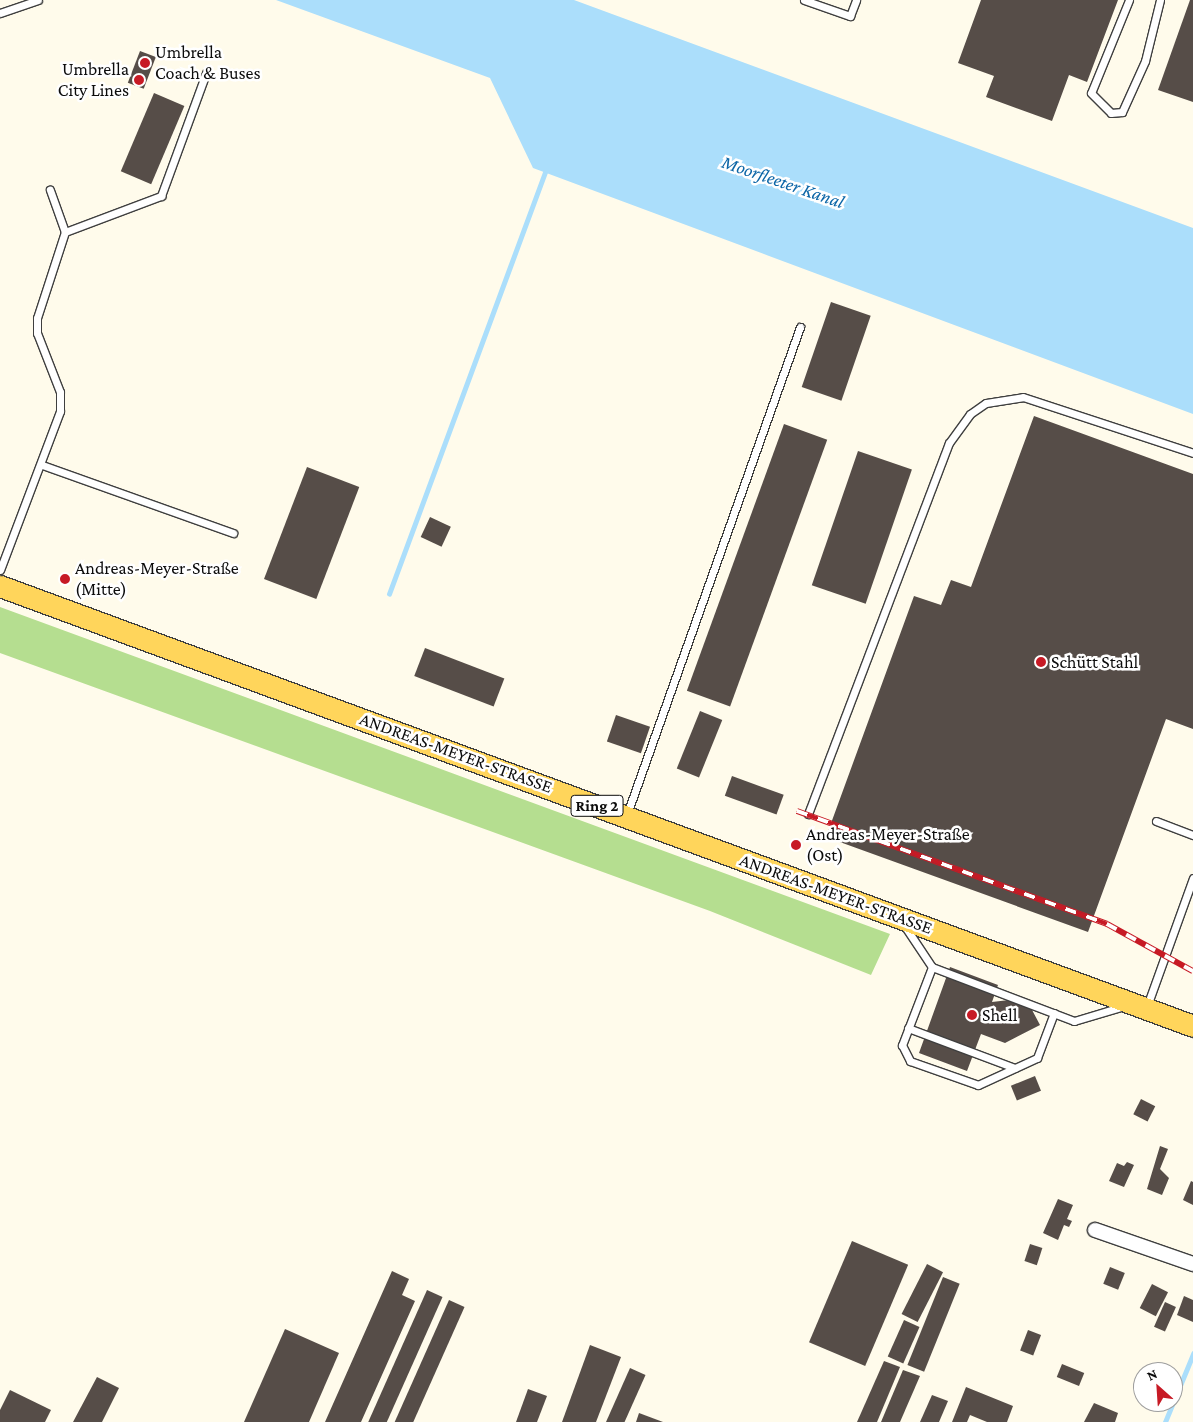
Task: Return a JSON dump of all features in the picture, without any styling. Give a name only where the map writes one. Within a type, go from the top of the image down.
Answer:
[{"type":"main road","name":"ANDREAS-MEYER-STRASSE","points":[[0,586],[1193,1026]]},
{"type":"street","points":[[1095,1230],[1193,1264]]},
{"type":"lane","points":[[0,13],[38,0]]},
{"type":"lane","points":[[804,0],[850,16],[856,0]]},
{"type":"lane","points":[[1129,0],[1091,93],[1111,113],[1122,112],[1141,69],[1160,0]]},
{"type":"lane","points":[[65,232],[161,196],[206,73]]},
{"type":"lane","points":[[0,570],[42,465],[60,411],[60,392],[41,347],[37,318],[65,232],[50,190]]},
{"type":"lane","points":[[626,816],[800,327]]},
{"type":"lane","points":[[808,814],[949,443],[970,414],[986,403],[1023,397],[1193,453]]},
{"type":"lane","points":[[42,465],[233,533]]},
{"type":"lane","points":[[1156,821],[1193,835]]},
{"type":"lane","points":[[900,918],[932,967],[1074,1021],[1139,1006],[1193,878]]},
{"type":"lane","points":[[932,967],[902,1045],[910,1061],[978,1085],[1037,1058],[1054,1013]]},
{"type":"lane","points":[[908,1028],[1015,1068]]},
{"type":"green space","points":[[0,607],[890,934],[871,975],[710,911],[0,653]]},
{"type":"water","name":"Moorfleeter Kanal","points":[[276,0],[574,0],[1193,228],[1193,414],[533,168],[490,78]]},
{"type":"building","points":[[981,0],[1118,0],[1087,82],[1069,75],[1052,121],[986,97],[994,76],[958,63]]},
{"type":"building","points":[[1190,0],[1193,0],[1193,102],[1158,90]]},
{"type":"building","points":[[140,51],[156,57],[144,89],[128,83]]},
{"type":"building","points":[[154,93],[184,106],[151,184],[121,171]]},
{"type":"building","points":[[831,302],[871,316],[841,401],[802,387]]},
{"type":"building","name":"Schütt Stahl","points":[[1034,416],[1193,474],[1193,729],[1166,719],[1088,932],[826,837],[914,596],[941,605],[951,580],[971,587]]},
{"type":"building","points":[[784,424],[827,440],[730,707],[687,691]]},
{"type":"building","points":[[858,451],[912,470],[866,604],[812,585]]},
{"type":"building","points":[[307,467],[359,487],[316,599],[264,579]]},
{"type":"building","points":[[430,517],[451,527],[442,547],[421,537]]},
{"type":"building","points":[[425,648],[504,678],[494,706],[414,676]]},
{"type":"building","points":[[700,711],[722,720],[699,777],[677,768]]},
{"type":"building","points":[[616,715],[650,727],[641,753],[607,741]]},
{"type":"building","points":[[732,776],[784,795],[777,815],[725,796]]},
{"type":"building","points":[[950,967],[998,985],[992,1002],[1009,1000],[1031,1008],[1040,1025],[1005,1043],[981,1034],[967,1071],[919,1053]]},
{"type":"building","points":[[1035,1076],[1041,1091],[1017,1101],[1011,1086]]},
{"type":"building","points":[[1141,1099],[1155,1106],[1148,1121],[1133,1114]]},
{"type":"building","points":[[1160,1146],[1168,1149],[1160,1169],[1169,1178],[1162,1195],[1147,1189]]},
{"type":"building","points":[[1127,1162],[1134,1165],[1124,1187],[1109,1181],[1117,1163],[1124,1166]]},
{"type":"building","points":[[1191,1181],[1193,1182],[1193,1205],[1183,1200]]},
{"type":"building","points":[[1058,1199],[1073,1205],[1067,1219],[1072,1221],[1069,1227],[1064,1225],[1058,1240],[1043,1233]]},
{"type":"building","points":[[852,1241],[908,1265],[865,1366],[809,1342]]},
{"type":"building","points":[[1030,1244],[1042,1248],[1037,1265],[1024,1261]]},
{"type":"building","points":[[927,1264],[943,1272],[918,1322],[902,1314]]},
{"type":"building","points":[[1110,1267],[1125,1273],[1118,1290],[1103,1284]]},
{"type":"building","points":[[392,1271],[409,1279],[402,1295],[415,1301],[361,1422],[325,1422]]},
{"type":"building","points":[[943,1277],[960,1284],[924,1372],[907,1365]]},
{"type":"building","points":[[1152,1284],[1168,1292],[1156,1316],[1140,1308]]},
{"type":"building","points":[[427,1290],[443,1297],[387,1422],[368,1422]]},
{"type":"building","points":[[1184,1296],[1193,1300],[1193,1322],[1177,1315]]},
{"type":"building","points":[[449,1300],[465,1307],[413,1422],[395,1422]]},
{"type":"building","points":[[1165,1302],[1176,1307],[1165,1332],[1154,1327]]},
{"type":"building","points":[[904,1320],[920,1327],[903,1363],[888,1357]]},
{"type":"building","points":[[285,1329],[339,1353],[309,1422],[244,1422]]},
{"type":"building","points":[[1028,1330],[1041,1335],[1033,1356],[1020,1351]]},
{"type":"building","points":[[590,1345],[621,1357],[596,1422],[562,1422]]},
{"type":"building","points":[[884,1361],[900,1367],[877,1422],[857,1422]]},
{"type":"building","points":[[1062,1364],[1084,1373],[1079,1386],[1057,1377]]},
{"type":"building","points":[[630,1368],[646,1375],[625,1422],[606,1422]]},
{"type":"building","points":[[903,1370],[920,1376],[900,1422],[881,1422]]},
{"type":"building","points":[[97,1377],[119,1388],[102,1422],[73,1422]]},
{"type":"building","points":[[966,1387],[1013,1406],[1007,1422],[987,1422],[970,1415],[967,1422],[952,1422]]},
{"type":"building","points":[[528,1389],[547,1396],[537,1422],[516,1422]]},
{"type":"building","points":[[10,1390],[51,1410],[45,1422],[0,1422],[0,1410]]},
{"type":"building","points":[[932,1395],[948,1401],[939,1422],[920,1422]]},
{"type":"building","points":[[1094,1403],[1118,1413],[1115,1422],[1084,1422]]},
{"type":"building","points":[[639,1413],[663,1422],[636,1422]]},
{"type":"waterway","points":[[389,594],[545,173]]},
{"type":"waterway","points":[[1165,1422],[1193,1354]]},
{"type":"railway","points":[[797,811],[1107,924],[1193,971]]},
{"type":"place","name":"Umbrella Coach & Buses","points":[[145,63]]},
{"type":"place","name":"Umbrella City Lines","points":[[139,80]]},
{"type":"place","name":"Andreas-Meyer-Straße (Mitte)","points":[[65,579]]},
{"type":"place","name":"Schütt Stahl","points":[[1041,662]]},
{"type":"place","name":"Andreas-Meyer-Straße (Ost)","points":[[796,845]]},
{"type":"place","name":"Shell","points":[[972,1015]]}]
